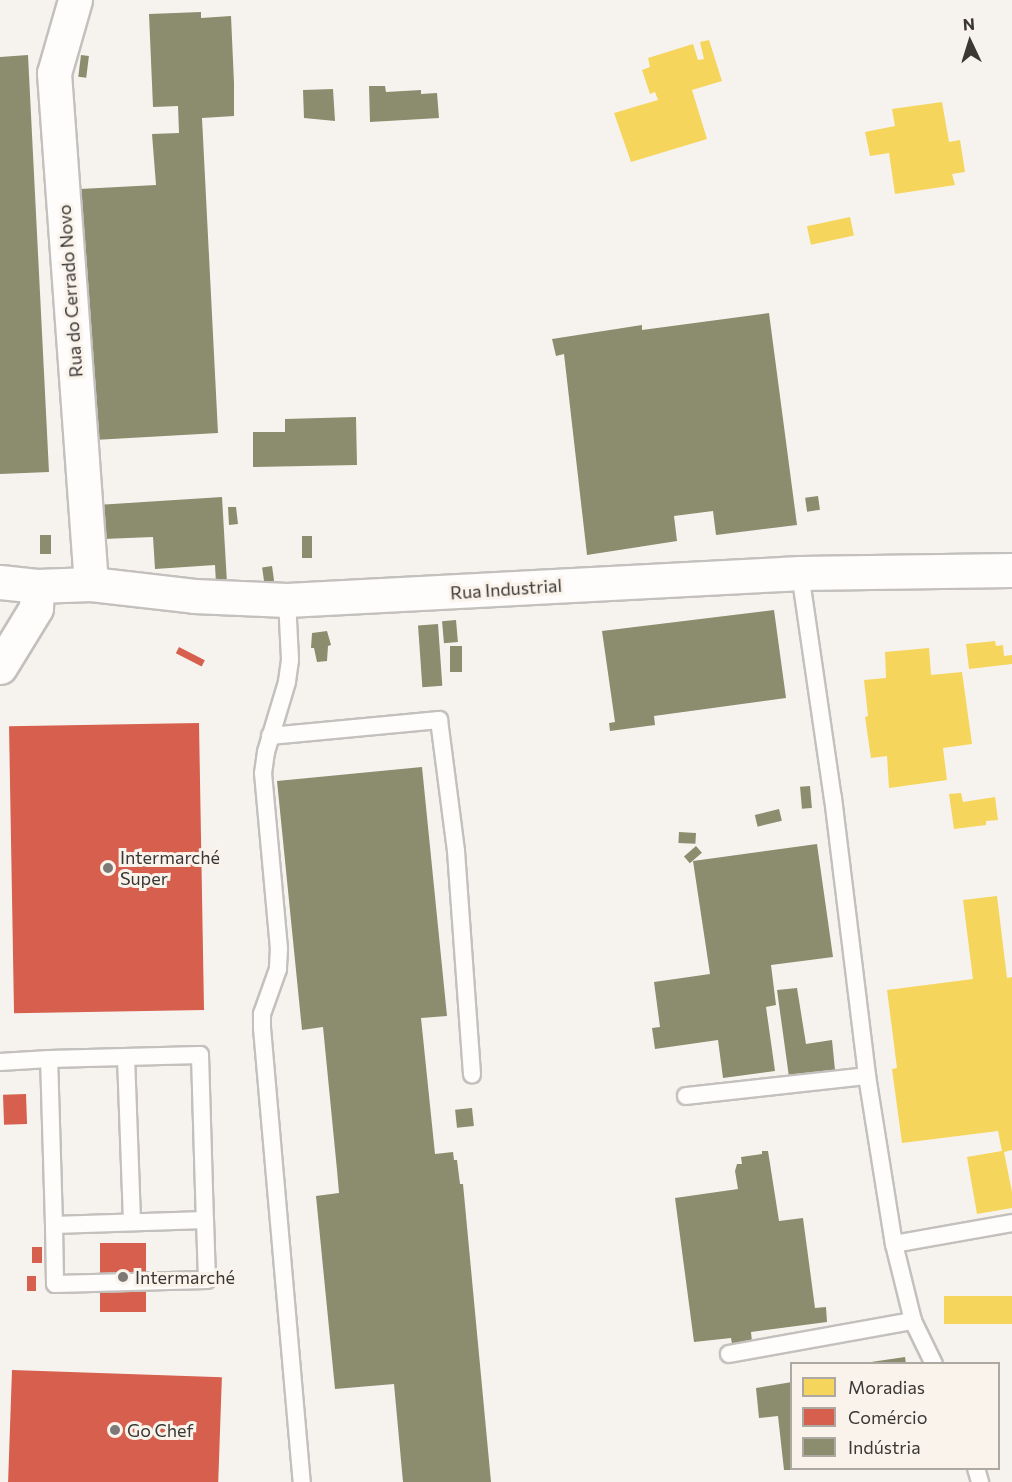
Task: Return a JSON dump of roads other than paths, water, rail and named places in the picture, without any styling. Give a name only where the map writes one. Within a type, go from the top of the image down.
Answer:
[{"type":"street","name":"Rua do Cerrado Novo","points":[[75,0],[54,73],[91,584]]},
{"type":"street","name":"Rua Industrial","points":[[0,582],[37,586],[91,584],[194,596],[287,600],[800,573],[1012,570]]},
{"type":"street","points":[[0,667],[36,608],[37,586]]},
{"type":"lane","points":[[800,573],[833,798],[867,1076],[894,1244],[913,1321],[933,1362]]},
{"type":"lane","points":[[287,600],[290,660],[287,682],[270,736],[263,773],[279,948],[278,969],[262,1014],[262,1028],[302,1482]]},
{"type":"lane","points":[[270,736],[439,720],[456,851],[472,1074]]},
{"type":"lane","points":[[0,1062],[49,1059],[201,1055],[207,1280],[55,1284],[49,1059]]},
{"type":"lane","points":[[126,1057],[132,1222]]},
{"type":"lane","points":[[686,1096],[867,1076]]},
{"type":"lane","points":[[54,1225],[205,1220]]},
{"type":"lane","points":[[894,1244],[1012,1222]]},
{"type":"lane","points":[[729,1354],[913,1321]]},
{"type":"place","name":"Intermarché Super","points":[[108,868]]},
{"type":"place","name":"Intermarché","points":[[123,1277]]},
{"type":"place","name":"Go Chef","points":[[115,1430]]}]
